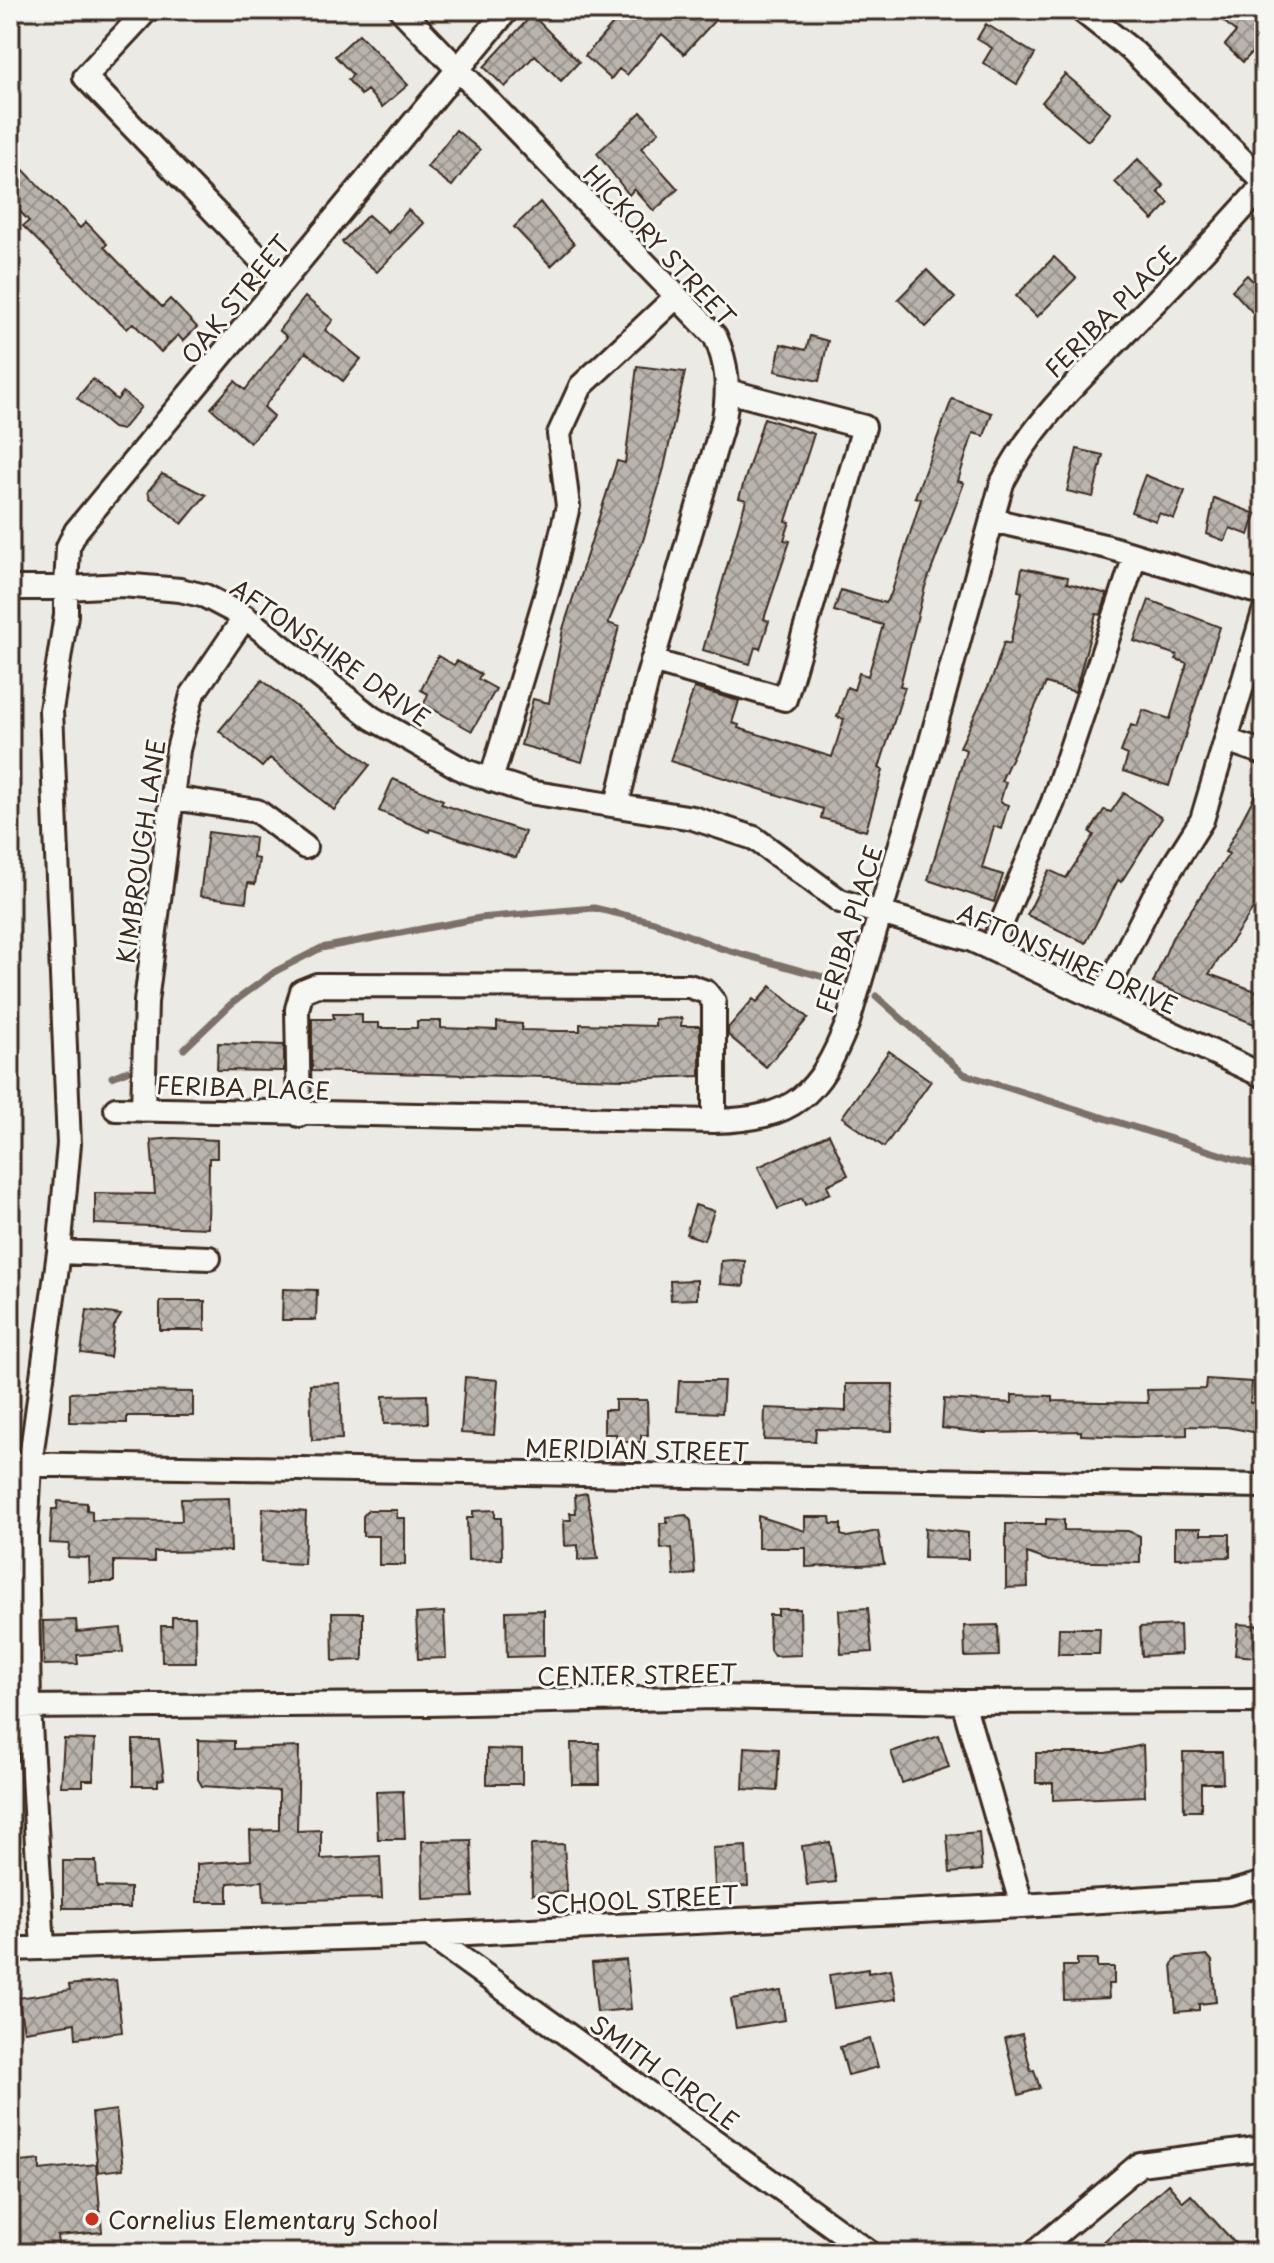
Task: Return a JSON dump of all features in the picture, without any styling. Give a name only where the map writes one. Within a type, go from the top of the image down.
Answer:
[{"type":"street","name":"HICKORY STREET","points":[[401,10],[715,336],[724,356],[728,391],[724,419],[652,661],[617,804]]},
{"type":"street","name":"OAK STREET","points":[[43,1948],[19,1707],[26,1534],[20,1464],[59,1252],[69,1144],[51,710],[66,615],[68,547],[76,531],[507,10]]},
{"type":"street","points":[[1081,10],[1134,52],[1264,184]]},
{"type":"street","points":[[136,14],[85,77],[282,282]]},
{"type":"street","name":"FERIBA PLACE","points":[[116,1109],[714,1121],[756,1120],[789,1107],[821,1076],[836,1053],[848,1022],[1002,483],[1031,432],[1047,411],[1201,256],[1264,184]]},
{"type":"street","points":[[491,780],[551,579],[568,506],[559,434],[581,386],[676,297]]},
{"type":"street","points":[[652,661],[785,699],[864,427],[728,391]]},
{"type":"street","points":[[992,520],[1135,556],[1264,594]]},
{"type":"street","points":[[991,948],[1053,802],[1135,556]]},
{"type":"street","name":"AFTONSHIRE DRIVE","points":[[66,588],[122,585],[180,590],[205,596],[245,617],[372,718],[465,771],[529,792],[693,818],[754,838],[840,901],[943,930],[991,948],[1264,1076]]},
{"type":"street","points":[[10,588],[66,588]]},
{"type":"street","points":[[1102,1000],[1154,896],[1202,820],[1264,612]]},
{"type":"street","name":"KIMBROUGH LANE","points":[[143,1110],[146,1002],[178,750],[192,695],[245,617]]},
{"type":"street","points":[[1226,740],[1264,753]]},
{"type":"street","points":[[173,798],[257,811],[305,847]]},
{"type":"street","points":[[299,1115],[297,1009],[302,991],[317,985],[689,986],[706,992],[714,1002],[714,1121]]},
{"type":"street","points":[[59,1252],[209,1258]]},
{"type":"street","name":"MERIDIAN STREET","points":[[20,1464],[1264,1486]]},
{"type":"street","name":"CENTER STREET","points":[[19,1707],[715,1697],[963,1702],[1264,1701]]},
{"type":"street","points":[[963,1702],[1022,1906]]},
{"type":"street","name":"SCHOOL STREET","points":[[10,1949],[429,1935],[1022,1906],[1229,1893],[1264,1883]]},
{"type":"street","name":"SMITH CIRCLE","points":[[429,1935],[870,2253]]},
{"type":"street","points":[[1034,2253],[1140,2164],[1264,2148]]},
{"type":"building","points":[[625,10],[706,10],[716,19],[684,54],[662,34],[627,75],[619,69],[611,79],[585,56]]},
{"type":"building","points":[[1211,10],[1264,10],[1264,40],[1243,62],[1225,45],[1236,32]]},
{"type":"building","points":[[532,15],[579,62],[561,81],[535,55],[505,87],[484,67]]},
{"type":"building","points":[[986,24],[1035,54],[1017,84],[983,63],[992,48],[977,39]]},
{"type":"building","points":[[359,34],[408,85],[382,107],[367,90],[361,95],[348,80],[353,75],[335,56]]},
{"type":"building","points":[[1065,74],[1111,113],[1088,141],[1042,102]]},
{"type":"building","points":[[641,112],[659,132],[641,148],[678,189],[654,211],[634,189],[629,195],[597,153]]},
{"type":"building","points":[[456,130],[480,150],[452,186],[427,167]]},
{"type":"building","points":[[10,156],[80,228],[86,222],[107,244],[104,247],[162,307],[170,299],[197,327],[183,341],[178,335],[161,352],[133,323],[127,329],[23,226],[29,221],[10,201]]},
{"type":"building","points":[[1138,159],[1164,186],[1158,192],[1169,203],[1153,220],[1115,182]]},
{"type":"building","points":[[540,202],[574,244],[551,266],[514,227]]},
{"type":"building","points":[[408,210],[424,223],[377,272],[342,242],[368,215],[388,233]]},
{"type":"building","points":[[1054,257],[1076,278],[1037,317],[1016,296]]},
{"type":"building","points":[[927,270],[955,298],[926,327],[898,299]]},
{"type":"building","points":[[1247,275],[1264,293],[1264,325],[1232,290]]},
{"type":"building","points":[[305,297],[333,320],[325,330],[361,359],[343,381],[306,352],[264,407],[274,416],[250,443],[211,408],[235,381],[245,390],[287,337],[279,330]]},
{"type":"building","points":[[810,336],[828,341],[819,381],[775,371],[781,344],[806,350]]},
{"type":"building","points":[[637,366],[685,372],[664,468],[643,541],[608,623],[619,627],[582,762],[521,745],[533,699],[549,703],[563,629],[617,461],[625,463]]},
{"type":"building","points":[[93,379],[117,400],[123,392],[141,407],[122,430],[113,428],[77,398]]},
{"type":"building","points":[[952,399],[992,413],[984,436],[973,433],[958,481],[964,483],[925,587],[900,686],[905,687],[879,768],[883,770],[866,831],[821,818],[823,809],[670,761],[694,688],[739,701],[732,723],[739,725],[738,728],[832,757],[844,719],[837,717],[847,687],[854,690],[859,673],[868,676],[883,625],[834,611],[841,590],[885,603],[891,594],[921,499],[915,497]]},
{"type":"building","points":[[764,418],[814,434],[786,521],[790,522],[784,540],[790,541],[764,619],[769,621],[760,649],[755,647],[750,664],[703,650],[746,500],[739,498]]},
{"type":"building","points":[[1077,449],[1103,455],[1093,497],[1067,491]]},
{"type":"building","points":[[162,474],[206,495],[182,524],[150,498],[148,491]]},
{"type":"building","points":[[1145,475],[1185,491],[1174,519],[1159,513],[1156,521],[1131,512]]},
{"type":"building","points":[[1214,498],[1256,514],[1249,535],[1230,528],[1225,541],[1207,534]]},
{"type":"building","points":[[1022,568],[1068,577],[1067,583],[1107,594],[1101,615],[1096,614],[1075,692],[1046,683],[1001,781],[1006,782],[1000,802],[1008,805],[1001,829],[994,826],[982,868],[1003,875],[994,902],[928,880],[966,750],[960,747],[993,676],[1004,642],[1010,644],[1022,592],[1018,591]]},
{"type":"building","points":[[1149,600],[1220,627],[1169,786],[1123,771],[1128,755],[1121,752],[1131,725],[1137,727],[1143,710],[1170,719],[1187,663],[1176,659],[1177,655],[1134,641]]},
{"type":"building","points":[[438,656],[454,665],[457,661],[481,674],[478,679],[496,689],[472,731],[424,704],[428,694],[421,690]]},
{"type":"building","points":[[262,680],[370,765],[334,810],[270,758],[262,767],[219,731]]},
{"type":"building","points":[[1264,778],[1264,893],[1209,974],[1264,994],[1264,1028],[1153,983],[1172,938],[1229,854],[1225,852]]},
{"type":"building","points":[[393,779],[443,800],[441,804],[525,832],[516,858],[430,829],[429,832],[379,811]]},
{"type":"building","points":[[1124,793],[1162,818],[1121,882],[1118,880],[1086,943],[1027,915],[1049,870],[1066,878],[1094,835],[1090,832],[1104,810],[1111,812]]},
{"type":"building","points":[[208,832],[255,838],[253,858],[259,859],[255,884],[248,883],[246,902],[200,896]]},
{"type":"building","points":[[771,986],[808,1018],[766,1067],[728,1035],[728,1028],[753,999],[757,1002]]},
{"type":"building","points":[[333,1014],[362,1014],[362,1023],[379,1023],[379,1028],[417,1028],[417,1021],[441,1021],[441,1028],[497,1030],[497,1022],[522,1024],[522,1030],[560,1031],[580,1031],[580,1024],[655,1026],[655,1019],[682,1018],[681,1026],[700,1026],[700,1076],[623,1079],[312,1071],[312,1019],[334,1019]]},
{"type":"building","points":[[218,1043],[284,1045],[284,1071],[217,1070]]},
{"type":"building","points":[[889,1051],[931,1081],[884,1147],[842,1117]]},
{"type":"building","points":[[829,1134],[848,1175],[827,1185],[830,1193],[805,1205],[802,1198],[778,1209],[758,1167]]},
{"type":"building","points":[[151,1140],[217,1140],[217,1158],[209,1158],[208,1228],[95,1224],[95,1193],[155,1194]]},
{"type":"building","points":[[695,1205],[714,1211],[704,1240],[686,1234]]},
{"type":"building","points":[[721,1261],[745,1261],[744,1286],[720,1284]]},
{"type":"building","points":[[697,1280],[697,1299],[671,1300],[670,1281]]},
{"type":"building","points":[[283,1289],[317,1290],[316,1320],[282,1320]]},
{"type":"building","points":[[160,1301],[205,1301],[205,1330],[160,1330]]},
{"type":"building","points":[[87,1310],[121,1315],[114,1326],[110,1357],[81,1353]]},
{"type":"building","points":[[465,1377],[498,1380],[494,1435],[461,1433]]},
{"type":"building","points":[[1206,1379],[1252,1382],[1250,1403],[1259,1403],[1258,1433],[1227,1427],[1187,1426],[1187,1435],[1132,1437],[1081,1435],[1081,1431],[985,1433],[942,1428],[944,1399],[1012,1403],[1012,1395],[1053,1396],[1053,1401],[1148,1403],[1147,1390],[1205,1389]]},
{"type":"building","points":[[679,1381],[724,1381],[722,1413],[677,1411]]},
{"type":"building","points":[[340,1383],[342,1439],[312,1440],[310,1384]]},
{"type":"building","points":[[846,1384],[893,1384],[892,1431],[816,1429],[815,1441],[764,1440],[765,1408],[846,1411]]},
{"type":"building","points":[[193,1392],[193,1416],[127,1416],[127,1423],[70,1422],[70,1393]]},
{"type":"building","points":[[427,1395],[428,1423],[384,1424],[383,1396]]},
{"type":"building","points":[[615,1400],[647,1400],[648,1435],[641,1435],[641,1442],[617,1442],[616,1434],[604,1434],[604,1410],[615,1410]]},
{"type":"building","points":[[587,1493],[598,1559],[578,1560],[578,1545],[565,1546],[564,1520],[571,1520],[570,1513],[576,1513],[575,1495]]},
{"type":"building","points":[[229,1498],[231,1551],[154,1552],[154,1562],[114,1561],[114,1582],[90,1582],[89,1558],[68,1557],[69,1544],[50,1543],[52,1509],[57,1509],[58,1501],[87,1503],[87,1510],[92,1511],[92,1520],[182,1521],[181,1499]]},
{"type":"building","points":[[263,1508],[306,1512],[304,1564],[261,1562]]},
{"type":"building","points":[[368,1510],[397,1510],[397,1518],[405,1518],[405,1565],[379,1565],[379,1536],[363,1536],[363,1516]]},
{"type":"building","points":[[495,1510],[495,1518],[501,1518],[502,1559],[468,1560],[467,1518],[473,1518],[473,1511]]},
{"type":"building","points":[[686,1515],[691,1521],[695,1574],[674,1576],[672,1548],[661,1549],[660,1523],[667,1523],[666,1517]]},
{"type":"building","points":[[758,1516],[805,1531],[805,1517],[830,1517],[831,1524],[841,1524],[841,1535],[847,1537],[878,1531],[884,1564],[806,1567],[806,1548],[758,1548]]},
{"type":"building","points":[[1046,1519],[1064,1520],[1064,1530],[1128,1531],[1140,1536],[1140,1563],[1049,1561],[1027,1553],[1028,1587],[1006,1588],[1006,1524],[1046,1524]]},
{"type":"building","points":[[925,1528],[968,1533],[968,1559],[924,1558]]},
{"type":"building","points":[[1175,1528],[1201,1528],[1201,1534],[1230,1534],[1230,1557],[1175,1558]]},
{"type":"building","points":[[868,1608],[872,1652],[841,1654],[839,1610]]},
{"type":"building","points":[[778,1609],[800,1609],[801,1655],[774,1656],[770,1650],[769,1615],[778,1615]]},
{"type":"building","points":[[544,1610],[544,1656],[507,1657],[506,1611]]},
{"type":"building","points":[[444,1612],[446,1658],[418,1659],[416,1614]]},
{"type":"building","points":[[332,1613],[363,1613],[363,1660],[333,1661]]},
{"type":"building","points":[[172,1617],[195,1617],[196,1662],[162,1662],[161,1626],[172,1626]]},
{"type":"building","points":[[76,1620],[77,1632],[121,1628],[123,1652],[77,1655],[78,1664],[44,1665],[43,1621]]},
{"type":"building","points":[[1238,1624],[1264,1626],[1264,1658],[1235,1655]]},
{"type":"building","points":[[998,1625],[999,1656],[965,1657],[964,1626]]},
{"type":"building","points":[[1180,1625],[1181,1654],[1142,1656],[1140,1627]]},
{"type":"building","points":[[1059,1628],[1100,1628],[1099,1654],[1058,1654]]},
{"type":"building","points":[[939,1736],[949,1767],[902,1783],[891,1752]]},
{"type":"building","points":[[64,1739],[95,1740],[93,1780],[83,1780],[83,1786],[61,1786]]},
{"type":"building","points":[[133,1740],[159,1740],[164,1779],[158,1780],[158,1786],[133,1786]]},
{"type":"building","points":[[198,1740],[234,1741],[234,1749],[299,1747],[297,1831],[321,1830],[321,1859],[380,1856],[382,1898],[264,1901],[263,1881],[228,1883],[228,1902],[197,1902],[197,1864],[251,1860],[250,1831],[279,1830],[279,1791],[202,1786],[198,1779]]},
{"type":"building","points":[[571,1743],[599,1743],[600,1784],[572,1784]]},
{"type":"building","points":[[1143,1745],[1145,1796],[1053,1800],[1053,1783],[1036,1783],[1036,1753],[1106,1753]]},
{"type":"building","points":[[745,1747],[779,1749],[777,1791],[743,1789]]},
{"type":"building","points":[[487,1749],[522,1750],[522,1784],[487,1784]]},
{"type":"building","points":[[1183,1752],[1222,1752],[1223,1783],[1201,1783],[1201,1811],[1184,1811]]},
{"type":"building","points":[[403,1791],[405,1839],[378,1839],[376,1792]]},
{"type":"building","points":[[979,1832],[982,1870],[950,1873],[947,1835]]},
{"type":"building","points":[[471,1840],[473,1897],[423,1899],[422,1841]]},
{"type":"building","points":[[830,1842],[836,1882],[807,1885],[802,1846]]},
{"type":"building","points":[[564,1844],[567,1892],[532,1894],[531,1845]]},
{"type":"building","points":[[746,1846],[748,1886],[715,1887],[713,1848]]},
{"type":"building","points":[[63,1861],[96,1861],[97,1887],[130,1888],[130,1908],[63,1908]]},
{"type":"building","points":[[1207,1955],[1212,1961],[1216,2002],[1199,2004],[1199,2010],[1176,2012],[1172,1964],[1177,1958]]},
{"type":"building","points":[[1077,1959],[1097,1959],[1097,1967],[1114,1967],[1114,1984],[1108,1984],[1109,1998],[1064,2000],[1063,1966],[1077,1966]]},
{"type":"building","points":[[626,1960],[631,2009],[597,2012],[592,1963]]},
{"type":"building","points":[[868,1969],[868,1973],[891,1969],[896,1999],[834,2008],[829,1975]]},
{"type":"building","points":[[116,1980],[122,2032],[76,2038],[75,2023],[24,2031],[18,1998],[70,1990],[69,1985]]},
{"type":"building","points":[[781,1991],[785,2020],[736,2028],[731,1999]]},
{"type":"building","points":[[1022,2034],[1031,2071],[1034,2070],[1040,2088],[1019,2095],[1005,2038]]},
{"type":"building","points":[[870,2039],[878,2067],[848,2075],[840,2047]]},
{"type":"building","points":[[116,2110],[123,2169],[98,2172],[92,2113]]},
{"type":"building","points":[[40,2160],[40,2170],[96,2164],[102,2232],[57,2236],[59,2253],[10,2253],[10,2163]]},
{"type":"building","points":[[1168,2184],[1183,2202],[1191,2195],[1244,2253],[1091,2253]]},
{"type":"waterway","points":[[184,1049],[231,1004],[276,971],[321,948],[480,918],[594,908],[654,922],[720,948],[827,978]]},
{"type":"waterway","points":[[876,996],[964,1074],[1264,1168]]},
{"type":"waterway","points":[[112,1077],[127,1071]]},
{"type":"waterway","points":[[10,1088],[17,1087]]},
{"type":"place","name":"Cornelius Elementary School","points":[[92,2219]]}]
